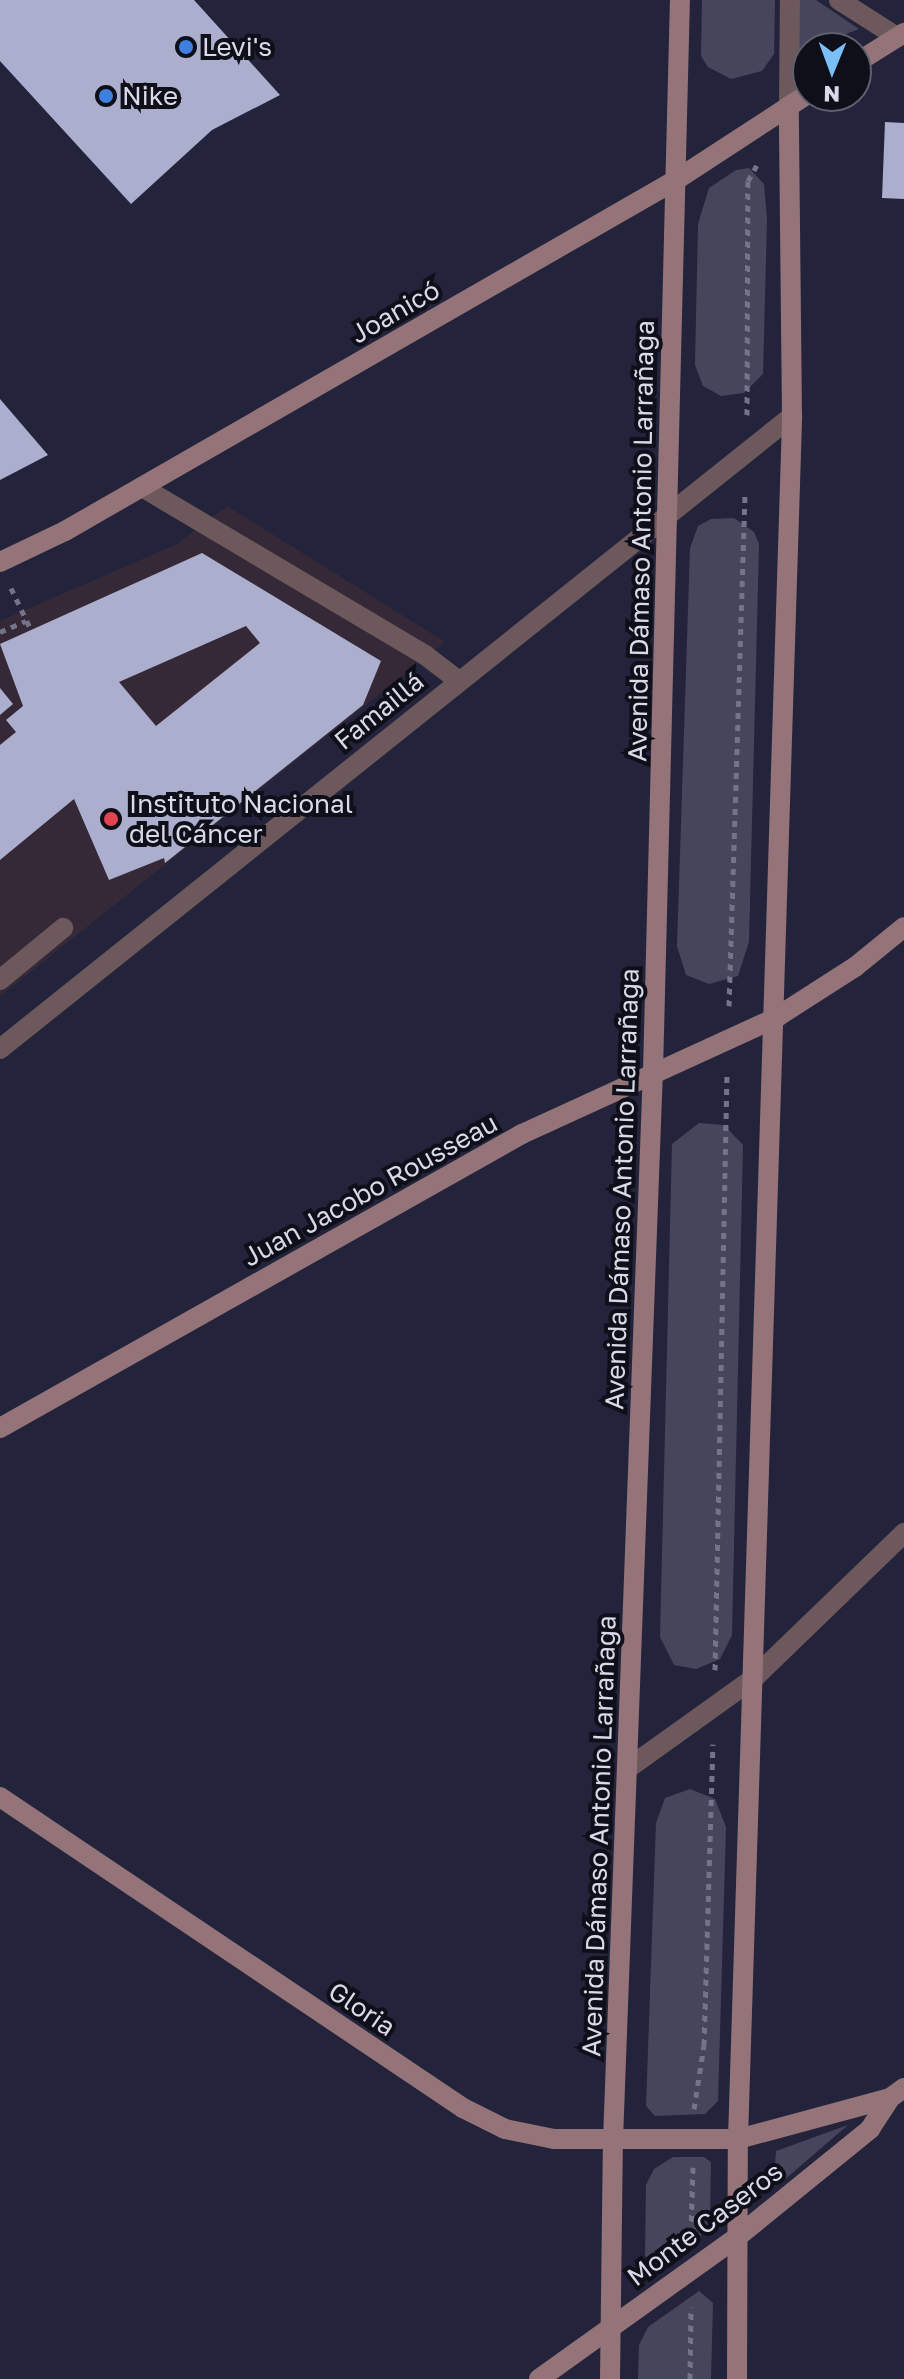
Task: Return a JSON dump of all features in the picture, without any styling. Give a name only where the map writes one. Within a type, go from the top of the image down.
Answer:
[{"type":"street","name":"Avenida Dámaso Antonio Larrañaga","points":[[610,2379],[613,2140],[653,1072],[680,0]]},
{"type":"street","points":[[737,2379],[738,2139],[777,1017],[792,416],[790,0]]},
{"type":"street","points":[[839,0],[901,35],[872,53]]},
{"type":"street","name":"Joanicó","points":[[0,562],[142,487],[676,180],[792,104]]},
{"type":"street","name":"Famaillá","points":[[0,1049],[792,416]]},
{"type":"street","points":[[142,487],[425,655],[459,681]]},
{"type":"street","name":"Juan Jacobo Rousseau","points":[[0,1428],[522,1134],[777,1017],[855,967],[904,927]]},
{"type":"street","points":[[0,980],[63,928]]},
{"type":"street","points":[[627,1769],[754,1678],[904,1533]]},
{"type":"street","name":"Gloria","points":[[0,1797],[463,2108],[505,2129],[554,2139],[738,2139]]},
{"type":"street","name":"Monte Caseros","points":[[738,2139],[897,2093]]},
{"type":"street","name":"Monte Caseros","points":[[539,2379],[736,2238],[870,2129],[897,2093]]},
{"type":"path","points":[[690,2379],[694,2139],[704,2045],[714,1707],[728,1038],[746,452],[748,181],[761,156]]},
{"type":"path","points":[[22,611],[31,630]]},
{"type":"path","points":[[0,632],[26,621]]},
{"type":"shaded area","points":[[702,0],[775,0],[774,54],[762,71],[731,79],[708,67],[701,56]]},
{"type":"shaded area","points":[[798,0],[816,0],[859,29],[851,32],[798,32]]},
{"type":"shaded area","points":[[749,168],[764,184],[767,219],[763,374],[744,393],[721,396],[703,386],[695,365],[698,224],[709,188],[736,170]]},
{"type":"shaded area","name":"Instituto Nacional del Cáncer","points":[[227,506],[445,642],[0,996],[0,621],[177,544]]},
{"type":"shaded area","points":[[734,518],[754,532],[759,544],[749,942],[738,976],[709,984],[686,975],[677,946],[690,548],[698,526],[711,519]]},
{"type":"shaded area","points":[[699,1123],[724,1125],[743,1145],[732,1635],[720,1659],[696,1669],[674,1665],[660,1637],[672,1144]]},
{"type":"shaded area","points":[[690,1789],[715,1799],[726,1827],[718,2101],[705,2114],[655,2116],[646,2106],[656,1823],[665,1798]]},
{"type":"shaded area","points":[[848,2125],[783,2181],[774,2181],[776,2151]]},
{"type":"shaded area","points":[[673,2157],[704,2157],[711,2162],[710,2220],[701,2235],[655,2265],[645,2256],[646,2185],[654,2169]]},
{"type":"shaded area","points":[[699,2291],[713,2303],[711,2379],[638,2379],[639,2345],[648,2327]]},
{"type":"building","name":"Nike","points":[[0,0],[194,0],[280,95],[212,130],[131,204],[0,61]]},
{"type":"building","points":[[885,122],[904,123],[904,199],[882,198]]},
{"type":"building","points":[[0,399],[48,455],[0,480]]},
{"type":"building","name":"Instituto Nacional del Cáncer","points":[[202,553],[381,661],[363,705],[165,863],[164,858],[109,880],[74,799],[0,860],[0,745],[16,732],[6,720],[23,706],[0,644]],"holes":[[[246,626],[260,643],[156,726],[119,682]]]},
{"type":"building","points":[[0,688],[13,704],[0,715]]},
{"type":"place","name":"Levi's","points":[[186,47]]},
{"type":"place","name":"Nike","points":[[106,96]]},
{"type":"place","name":"Instituto Nacional del Cáncer","points":[[111,819]]}]
